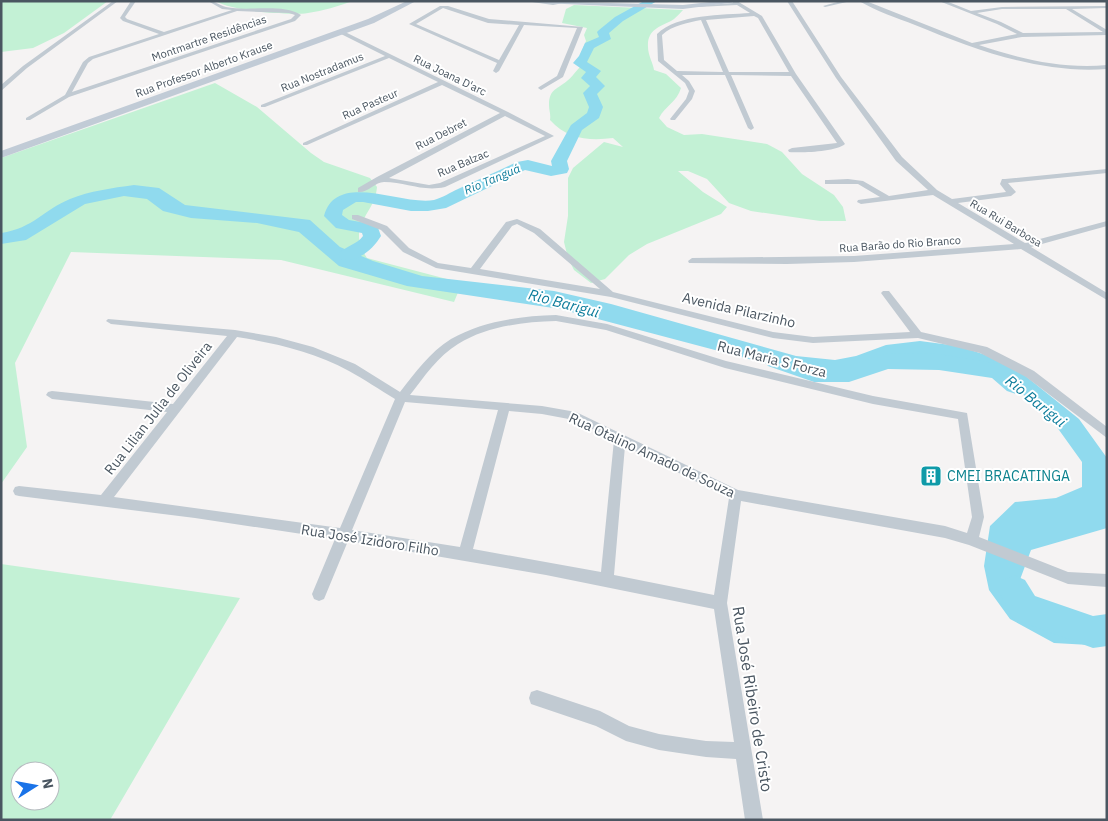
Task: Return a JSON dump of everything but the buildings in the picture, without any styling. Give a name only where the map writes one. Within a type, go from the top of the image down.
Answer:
[{"type":"street","name":"Montmartre Residências","points":[[28,119],[67,96],[292,20],[298,15],[290,12],[224,8],[210,1]]},
{"type":"street","name":"Rua Professor Alberto Krause","points":[[1,155],[341,32],[413,1]]},
{"type":"street","points":[[527,1],[553,5],[593,2],[667,7],[734,3],[755,14],[760,17],[793,74],[841,144],[835,147],[792,150]]},
{"type":"street","points":[[541,1],[553,5]]},
{"type":"street","name":"Rua Rui Barbosa","points":[[789,1],[839,78],[899,160],[934,192],[1107,297]]},
{"type":"street","points":[[825,6],[849,1]]},
{"type":"street","points":[[861,1],[988,52],[1045,65],[1071,68],[1107,67]]},
{"type":"street","points":[[941,1],[972,12],[1022,34]]},
{"type":"street","points":[[1056,1],[1107,32]]},
{"type":"street","name":"Montmartre Residências","points":[[124,2],[122,17],[125,20],[163,34]]},
{"type":"street","points":[[1,89],[25,67],[124,2]]},
{"type":"street","points":[[734,3],[743,15]]},
{"type":"street","points":[[500,62],[412,24],[444,7],[518,32]]},
{"type":"street","points":[[972,12],[1002,8],[1107,7]]},
{"type":"street","name":"Montmartre Residências","points":[[67,96],[86,62],[91,58],[239,10]]},
{"type":"street","points":[[673,119],[689,99],[692,90],[687,82],[661,61],[659,37],[662,32],[675,25],[755,14]]},
{"type":"street","points":[[544,24],[548,15]]},
{"type":"street","points":[[557,24],[560,16]]},
{"type":"street","points":[[703,20],[751,128]]},
{"type":"street","points":[[488,21],[557,24],[580,28],[560,78],[541,88]]},
{"type":"street","points":[[496,72],[522,23]]},
{"type":"street","name":"Rua Joana D'arc","points":[[341,32],[551,136]]},
{"type":"street","points":[[971,45],[1022,34],[1107,32]]},
{"type":"street","name":"Rua Nostradamus","points":[[263,106],[389,56]]},
{"type":"street","points":[[676,73],[793,74]]},
{"type":"street","name":"Rua Pasteur","points":[[305,144],[442,82]]},
{"type":"street","name":"Rua Debret","points":[[361,190],[506,113]]},
{"type":"street","name":"Rua Balzac","points":[[380,179],[429,187],[442,185],[551,136]]},
{"type":"street","points":[[950,202],[1008,194],[1012,192],[1004,184],[1005,181],[1107,171]]},
{"type":"street","points":[[828,182],[855,180],[862,182],[889,199]]},
{"type":"street","points":[[861,202],[934,192]]},
{"type":"street","name":"Avenida Pilarzinho","points":[[356,217],[384,228],[406,250],[436,265],[611,294],[774,335],[813,340],[918,335],[983,350],[1030,374],[1107,434]]},
{"type":"street","points":[[473,272],[509,224],[517,220],[537,231],[611,294]]},
{"type":"street","name":"Rua Barão do Rio Branco","points":[[692,261],[854,259],[1024,246],[1107,223]]},
{"type":"street","points":[[886,293],[918,335]]},
{"type":"street","name":"Rua Maria S Forza","points":[[401,398],[426,366],[454,342],[478,330],[524,320],[556,318],[607,327],[725,364],[873,400],[963,416],[978,517],[976,542]]},
{"type":"street","name":"Rua Otalino Amado de Souza","points":[[111,321],[235,333],[276,340],[309,350],[351,367],[401,398],[542,410],[576,416],[736,495],[945,532],[1068,578],[1107,580]]},
{"type":"street","name":"Rua Lilian Julia de Oliveira","points":[[104,500],[235,333]]},
{"type":"street","points":[[52,395],[176,409]]},
{"type":"street","points":[[319,594],[401,398]]},
{"type":"street","points":[[465,555],[504,408]]},
{"type":"street","points":[[607,578],[620,438]]},
{"type":"street","name":"Rua José Izidoro Filho","points":[[19,490],[104,500],[343,535],[607,578],[720,603]]},
{"type":"street","name":"Rua José Ribeiro de Cristo","points":[[736,495],[720,603],[754,820]]},
{"type":"street","points":[[537,698],[600,719],[626,732],[659,742],[706,750],[743,751]]},
{"type":"green space","points":[[1,1],[108,1],[64,33],[33,48],[1,52]]},
{"type":"green space","points":[[216,1],[353,1],[314,12],[288,14],[234,8]]},
{"type":"green space","points":[[574,5],[683,10],[672,20],[658,27],[649,37],[648,41],[654,70],[666,74],[681,88],[677,97],[659,118],[667,127],[684,135],[702,134],[767,144],[782,152],[802,174],[834,195],[843,207],[846,221],[820,221],[751,211],[729,203],[707,179],[688,171],[678,171],[703,192],[727,207],[721,214],[647,244],[629,255],[605,279],[591,283],[574,270],[568,258],[564,242],[568,216],[568,178],[573,168],[604,142],[623,147],[613,138],[587,139],[571,135],[550,120],[549,100],[551,94],[580,67],[581,53],[586,41],[584,35],[587,28],[562,23],[566,9]]},
{"type":"green space","points":[[215,83],[257,107],[324,162],[370,178],[377,187],[372,205],[360,228],[359,237],[361,247],[367,258],[462,283],[454,302],[281,260],[71,252],[15,363],[27,447],[1,484],[1,158]]},
{"type":"green space","points":[[1,564],[240,598],[110,820],[1,820]]},
{"type":"water","points":[[134,185],[159,188],[185,205],[310,220],[340,247],[373,261],[422,276],[554,291],[611,304],[796,356],[835,360],[856,356],[886,345],[920,341],[958,346],[989,356],[1023,374],[1079,419],[1107,458],[1107,528],[1031,550],[1018,585],[1041,619],[1107,619],[1107,646],[1054,643],[1010,619],[989,590],[984,566],[990,526],[1015,502],[1056,498],[1082,487],[1082,462],[1054,423],[1016,388],[988,369],[943,360],[888,357],[838,374],[794,371],[560,309],[407,286],[339,266],[299,232],[257,223],[191,218],[163,211],[147,199],[124,196],[85,204],[26,240],[1,244],[1,233],[22,227],[70,199],[93,192]]},
{"type":"waterway","name":"Rio Tanguá","points":[[348,255],[367,244],[372,236],[370,229],[343,224],[333,216],[335,208],[350,198],[370,197],[405,205],[434,205],[440,204],[523,165],[551,171],[561,169],[559,161],[576,128],[594,115],[596,107],[590,93],[598,86],[588,78],[594,71],[579,63],[585,57],[589,46],[605,39],[603,32],[619,19],[652,1]]},
{"type":"waterway","name":"Rio Barigui","points":[[776,360],[814,374],[849,374],[887,361],[939,362],[999,371],[1016,385]]},
{"type":"waterway","name":"Rio Barigui","points":[[1014,590],[1024,608],[1093,632],[1107,630]]},
{"type":"place","name":"CMEI BRACATINGA","points":[[931,476]]}]
